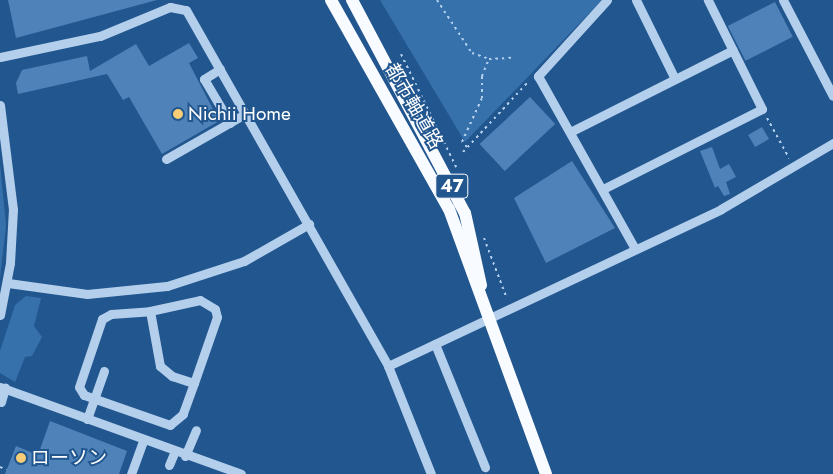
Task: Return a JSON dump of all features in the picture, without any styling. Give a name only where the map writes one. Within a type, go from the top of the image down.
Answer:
[{"type":"main road","name":"都市軸道路","points":[[331,0],[449,209],[487,320],[522,402],[546,474]]},
{"type":"main road","name":"都市軸道路","points":[[352,0],[465,212],[487,320]]},
{"type":"street","points":[[606,0],[538,76],[572,131],[635,249]]},
{"type":"street","points":[[636,0],[676,79]]},
{"type":"street","points":[[603,189],[762,109],[708,0]]},
{"type":"street","points":[[783,0],[833,96]]},
{"type":"street","points":[[0,57],[69,45],[148,23],[181,7],[220,69],[245,114],[291,184],[309,224],[388,366],[431,474]]},
{"type":"street","points":[[572,131],[733,50]]},
{"type":"street","points":[[220,69],[204,79],[230,123]]},
{"type":"street","points":[[0,105],[13,209],[8,283],[0,316]]},
{"type":"street","points":[[166,159],[245,114]]},
{"type":"street","points":[[388,366],[635,249],[794,168],[833,143]]},
{"type":"street","points":[[8,283],[86,294],[168,286],[244,261],[309,224]]},
{"type":"street","points":[[200,300],[215,309],[217,317],[183,414],[170,425],[94,399],[79,388],[102,319],[111,314],[150,311],[200,300]]},
{"type":"street","points":[[150,311],[160,366],[194,383]]},
{"type":"street","points":[[435,344],[485,467]]},
{"type":"street","points":[[87,419],[104,371]]},
{"type":"street","points":[[1,402],[2,387],[143,442],[241,474]]},
{"type":"street","points":[[184,456],[196,430]]},
{"type":"street","points":[[131,474],[143,442]]},
{"type":"street","points":[[169,465],[174,453]]},
{"type":"path","points":[[437,0],[466,48],[489,58],[511,58]]},
{"type":"path","points":[[467,148],[462,142],[482,98],[482,76],[489,58]]},
{"type":"path","points":[[463,152],[538,76]]},
{"type":"path","points":[[762,109],[794,168]]},
{"type":"path","points":[[0,468],[6,470]]},
{"type":"shaded area","points":[[380,0],[602,0],[465,142]]},
{"type":"shaded area","points":[[0,164],[6,225],[0,278]]},
{"type":"shaded area","points":[[26,296],[41,298],[34,326],[42,337],[32,356],[25,357],[15,382],[0,373],[0,351],[15,305]]},
{"type":"building","points":[[8,0],[157,0],[16,38]]},
{"type":"building","points":[[775,2],[793,37],[745,61],[728,26]]},
{"type":"building","points":[[189,43],[198,58],[189,63],[219,121],[162,154],[129,97],[123,100],[107,74],[18,94],[16,83],[22,70],[87,56],[90,71],[136,44],[149,66]]},
{"type":"building","points":[[530,97],[555,124],[505,171],[480,144]]},
{"type":"building","points":[[762,127],[769,139],[755,147],[748,135]]},
{"type":"building","points":[[712,147],[720,169],[729,164],[736,177],[726,182],[730,194],[724,196],[718,186],[715,188],[700,151]]},
{"type":"building","points":[[572,161],[615,228],[546,263],[514,198]]},
{"type":"building","points":[[50,421],[127,451],[119,474],[5,474],[16,446],[38,455]]},
{"type":"place","name":"Nichii Home","points":[[178,114]]},
{"type":"place","name":"ローソン","points":[[21,458]]}]
